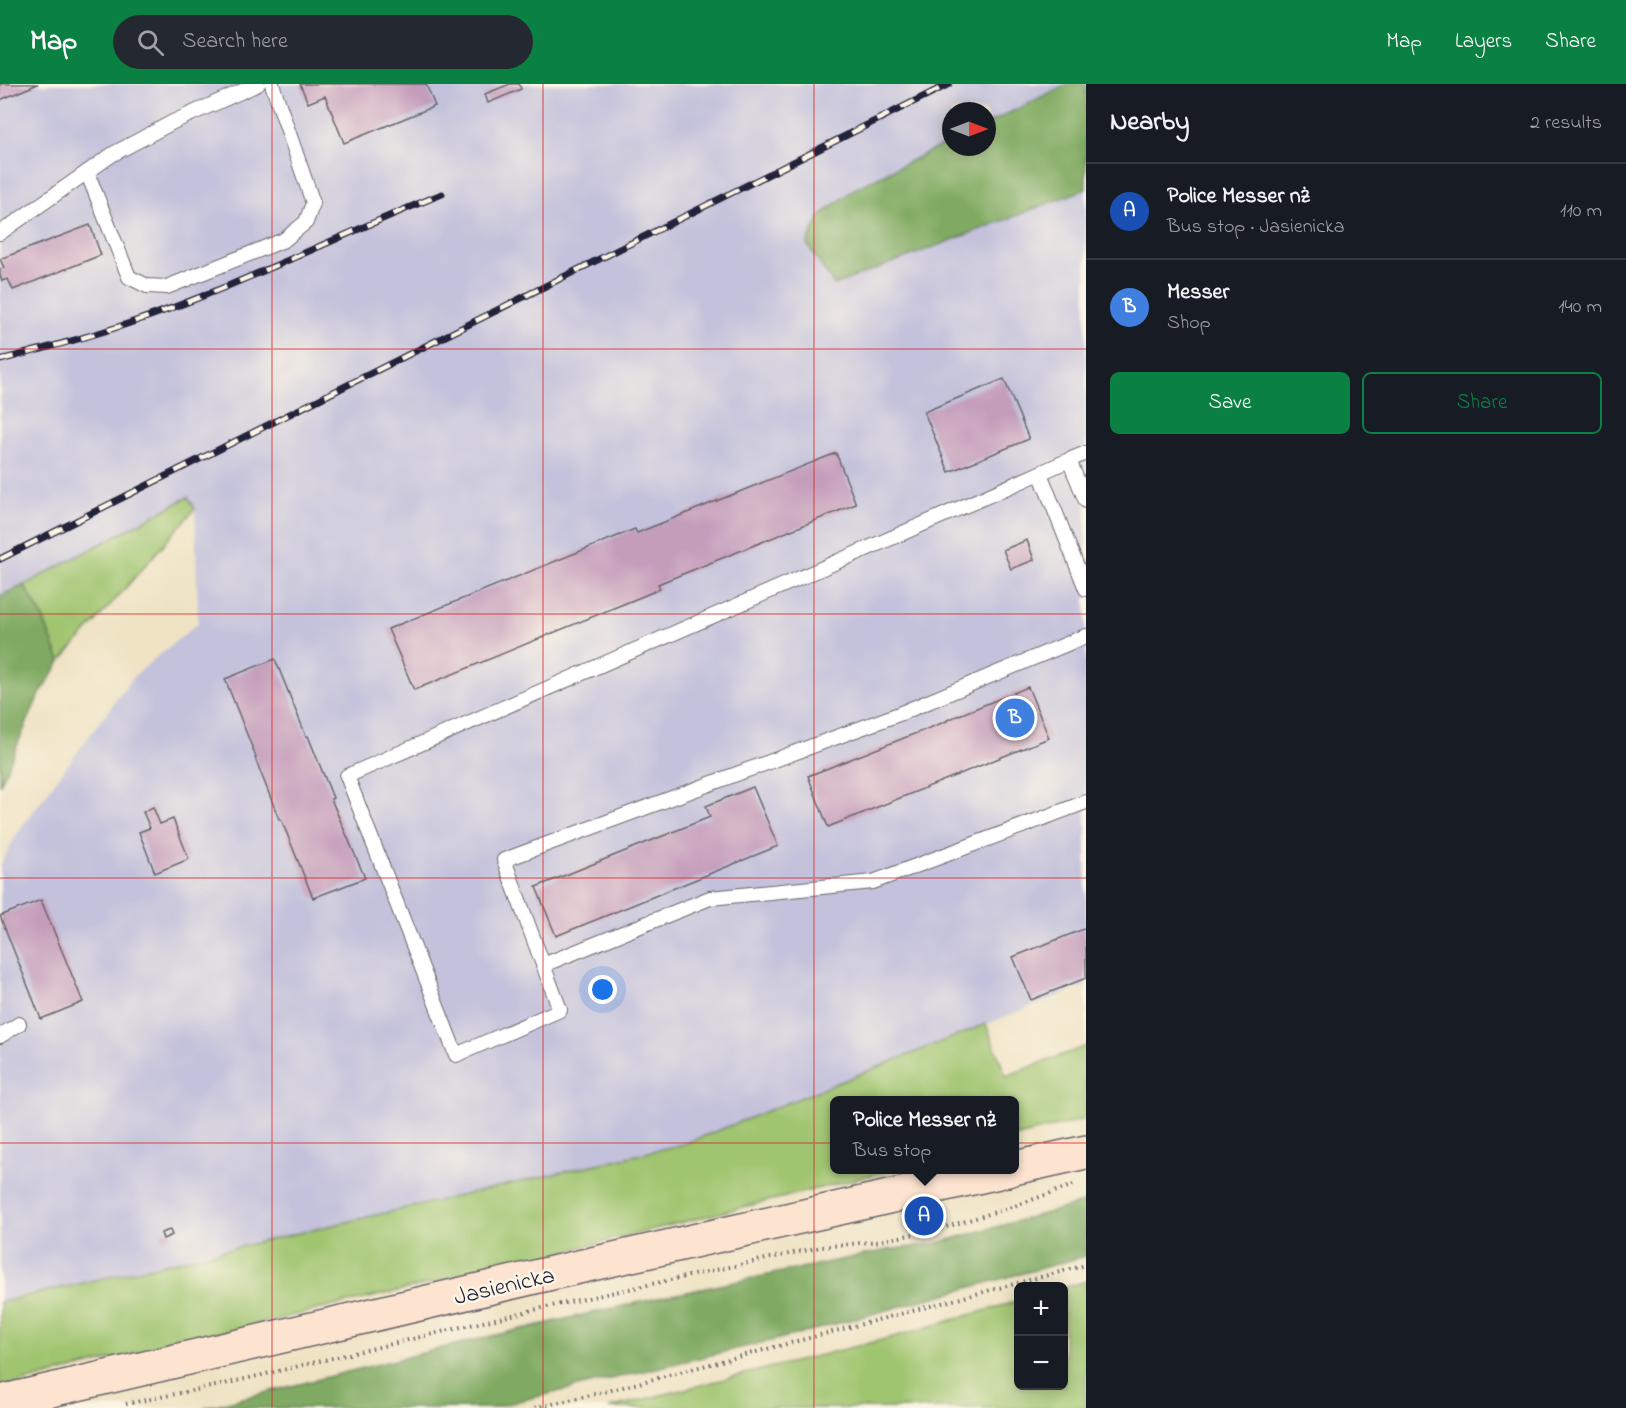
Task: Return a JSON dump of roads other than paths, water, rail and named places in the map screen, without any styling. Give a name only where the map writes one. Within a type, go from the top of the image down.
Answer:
[{"type":"main road","points":[[1019,1167],[1086,1152]]},
{"type":"main road","name":"Jasienicka","points":[[0,1402],[990,1174]]},
{"type":"lane","points":[[0,233],[113,154],[173,122],[258,84]]},
{"type":"lane","points":[[87,172],[129,277],[147,286],[167,287],[284,240],[306,222],[313,203],[272,84]]},
{"type":"lane","points":[[1086,453],[347,776],[456,1055],[560,1010],[504,860],[899,714],[1086,636]]},
{"type":"lane","points":[[1069,460],[1086,501]]},
{"type":"lane","points":[[1040,473],[1086,588]]},
{"type":"lane","points":[[543,965],[710,898],[873,882],[1086,802]]},
{"type":"lane","points":[[0,1036],[19,1024]]},
{"type":"railway","points":[[0,559],[949,84]]},
{"type":"railway","points":[[0,360],[95,334],[167,310],[442,194]]},
{"type":"place","name":"Messer","points":[[1015,718]]},
{"type":"place","name":"Police Messer nż","points":[[924,1216]]}]
